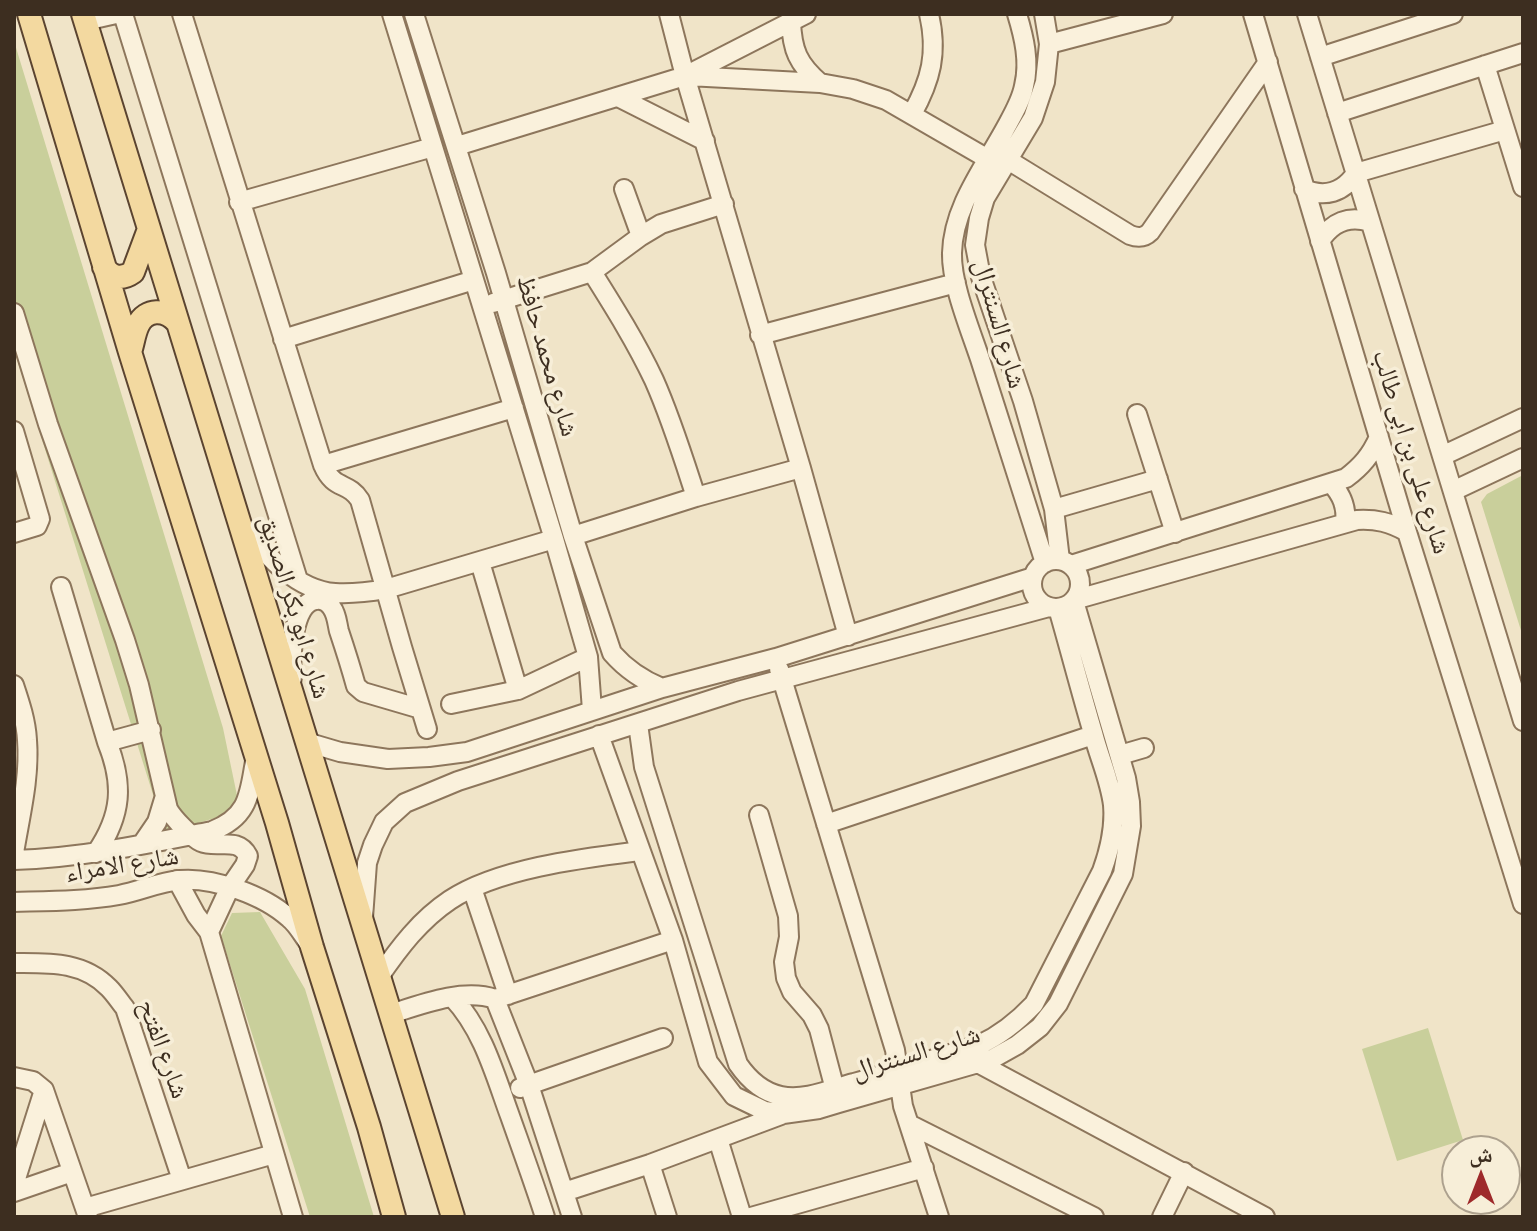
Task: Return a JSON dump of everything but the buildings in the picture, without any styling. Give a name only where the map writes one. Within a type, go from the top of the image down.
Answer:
[{"type":"main road","points":[[29,14],[394,1217]]},
{"type":"main road","name":"شارع ابو بكر الصديق","points":[[84,17],[453,1217]]},
{"type":"main road","points":[[104,267],[118,277],[133,272],[149,229]]},
{"type":"main road","points":[[130,352],[139,323],[146,315],[163,312],[177,322]]},
{"type":"street","points":[[84,17],[116,14]]},
{"type":"street","points":[[123,14],[298,580]]},
{"type":"street","points":[[182,14],[323,465],[336,484],[355,492],[360,500],[427,729]]},
{"type":"street","name":"شارع محمد حافظ","points":[[392,14],[588,657],[592,710]]},
{"type":"street","name":"شارع محمد حافظ","points":[[414,14],[504,299],[573,536],[612,653],[622,666],[662,688]]},
{"type":"street","points":[[669,14],[848,636]]},
{"type":"street","points":[[912,114],[926,89],[933,61],[934,32],[929,14]]},
{"type":"street","name":"شارع السنترال","points":[[1017,14],[1027,63],[1025,85],[1018,107],[963,204],[954,229],[952,256],[956,283],[1028,509],[1052,566]]},
{"type":"street","name":"شارع السنترال","points":[[1044,14],[1049,44],[1045,82],[1033,118],[985,198],[975,245],[981,277],[1023,401],[1052,503],[1052,566]]},
{"type":"street","points":[[1049,44],[1163,14]]},
{"type":"street","name":"شارع على بن ابى طالب","points":[[1253,14],[1407,532],[1523,904]]},
{"type":"street","name":"شارع على بن ابى طالب","points":[[1307,14],[1523,721]]},
{"type":"street","points":[[1320,57],[1453,14]]},
{"type":"street","points":[[457,146],[685,76],[798,18]]},
{"type":"street","points":[[798,18],[792,39],[797,56],[806,71],[820,83]]},
{"type":"street","points":[[1337,113],[1523,53]]},
{"type":"street","points":[[1008,160],[1130,235],[1144,236],[1150,232],[1268,62]]},
{"type":"street","points":[[1485,65],[1523,187]]},
{"type":"street","points":[[685,76],[820,83],[864,93],[886,100],[988,159]]},
{"type":"street","points":[[618,97],[705,141]]},
{"type":"street","points":[[1304,189],[1333,193],[1342,189],[1356,173],[1505,130]]},
{"type":"street","points":[[239,202],[433,147]]},
{"type":"street","points":[[624,189],[641,236]]},
{"type":"street","points":[[483,306],[592,272],[661,224],[724,204]]},
{"type":"street","points":[[1320,241],[1341,221],[1361,219],[1370,222]]},
{"type":"street","points":[[592,272],[626,325],[654,380],[696,497]]},
{"type":"street","points":[[283,339],[474,280]]},
{"type":"street","points":[[760,335],[956,283]]},
{"type":"street","points":[[14,313],[48,424],[125,640],[151,730],[164,799],[174,819],[200,842],[232,844],[247,851],[248,860],[230,887],[209,932]]},
{"type":"street","points":[[970,327],[995,318]]},
{"type":"street","points":[[323,465],[514,408]]},
{"type":"street","points":[[1137,414],[1175,533]]},
{"type":"street","points":[[1442,456],[1523,418]]},
{"type":"street","points":[[14,533],[37,526],[40,522],[14,432],[48,424]]},
{"type":"street","points":[[306,742],[355,755],[402,759],[467,752],[662,688],[848,636],[1052,566],[1175,533],[1346,478],[1360,468],[1379,437]]},
{"type":"street","points":[[1469,443],[1465,453],[1466,464],[1473,473],[1484,476]]},
{"type":"street","points":[[1453,491],[1523,458]]},
{"type":"street","points":[[573,536],[801,468]]},
{"type":"street","points":[[1028,509],[1158,479]]},
{"type":"street","points":[[1331,483],[1343,500],[1345,523]]},
{"type":"street","points":[[363,925],[367,863],[384,822],[405,803],[458,781],[738,691],[1064,604],[1139,591],[1244,560],[1345,523],[1376,519],[1392,523],[1407,532]]},
{"type":"street","points":[[237,520],[267,556],[298,580],[332,593],[386,589],[554,539]]},
{"type":"street","points":[[480,562],[518,690]]},
{"type":"street","points":[[1052,566],[1078,574],[1078,594],[1064,604],[1038,600],[1032,588],[1052,566]]},
{"type":"street","points":[[61,587],[119,782],[113,823],[96,853]]},
{"type":"street","points":[[294,701],[291,669],[294,638],[302,607],[307,602],[321,600],[333,609],[356,686],[363,692],[421,709]]},
{"type":"street","name":"شارع السنترال","points":[[638,724],[644,767],[738,1064],[746,1076],[768,1092],[781,1096],[836,1096],[899,1078],[978,1063],[1017,1045],[1040,1027],[1058,1004],[1123,874],[1131,826],[1130,802],[1120,755],[1086,671],[1064,604]]},
{"type":"street","points":[[451,704],[518,690],[588,657]]},
{"type":"street","points":[[776,658],[895,1050],[903,1106],[939,1217]]},
{"type":"street","name":"شارع السنترال","points":[[899,1078],[979,1045],[1019,1021],[1034,1004],[1102,871],[1113,828],[1113,805],[1109,782],[1093,735],[1086,671]]},
{"type":"street","points":[[14,685],[25,725],[21,752],[26,780],[14,853]]},
{"type":"street","points":[[107,742],[151,730]]},
{"type":"street","points":[[529,732],[537,755]]},
{"type":"street","name":"شارع السنترال","points":[[599,735],[673,940],[708,1062],[734,1096],[765,1111],[783,1114],[819,1109],[836,1096]]},
{"type":"street","points":[[826,824],[1093,735]]},
{"type":"street","points":[[1120,755],[1144,748]]},
{"type":"street","name":"شارع الامراء","points":[[14,860],[96,853],[212,831],[229,824],[241,812],[248,796],[256,756]]},
{"type":"street","points":[[142,844],[157,822],[164,799]]},
{"type":"street","points":[[759,815],[788,916],[789,937],[784,962],[786,978],[792,992],[812,1015],[819,1029],[836,1096]]},
{"type":"street","points":[[379,977],[419,926],[449,901],[472,888],[508,875],[580,859],[640,851]]},
{"type":"street","points":[[177,880],[209,932],[293,1217]]},
{"type":"street","name":"شارع الامراء","points":[[14,902],[118,895],[177,880],[201,881],[230,887],[268,903],[290,919],[312,947]]},
{"type":"street","points":[[472,888],[501,997],[572,1217]]},
{"type":"street","points":[[391,1014],[453,998],[501,997],[673,940]]},
{"type":"street","name":"شارع الفتح","points":[[14,963],[59,963],[85,971],[108,987],[125,1008],[182,1180]]},
{"type":"street","points":[[691,1002],[715,994]]},
{"type":"street","points":[[453,998],[473,1024],[545,1217]]},
{"type":"street","points":[[502,1095],[663,1038]]},
{"type":"street","points":[[978,1063],[1265,1217]]},
{"type":"street","points":[[14,1077],[33,1081],[44,1090],[86,1212],[274,1154]]},
{"type":"street","points":[[14,1185],[44,1090]]},
{"type":"street","points":[[564,1192],[650,1164],[783,1114]]},
{"type":"street","points":[[909,1124],[1094,1217]]},
{"type":"street","points":[[718,1139],[742,1217]]},
{"type":"street","points":[[650,1164],[667,1217]]},
{"type":"street","points":[[751,1217],[924,1168]]},
{"type":"street","points":[[14,1192],[72,1172]]},
{"type":"street","points":[[1162,1217],[1184,1172]]},
{"type":"green space","points":[[14,41],[223,728],[239,805],[215,818],[165,833],[14,350]]},
{"type":"green space","points":[[1523,475],[1523,637],[1481,502],[1487,494]]},
{"type":"green space","points":[[260,912],[305,989],[374,1217],[310,1217],[221,936],[232,913]]},
{"type":"green space","points":[[1428,1028],[1461,1135],[1441,1135],[1441,1147],[1397,1161],[1362,1049]]}]
